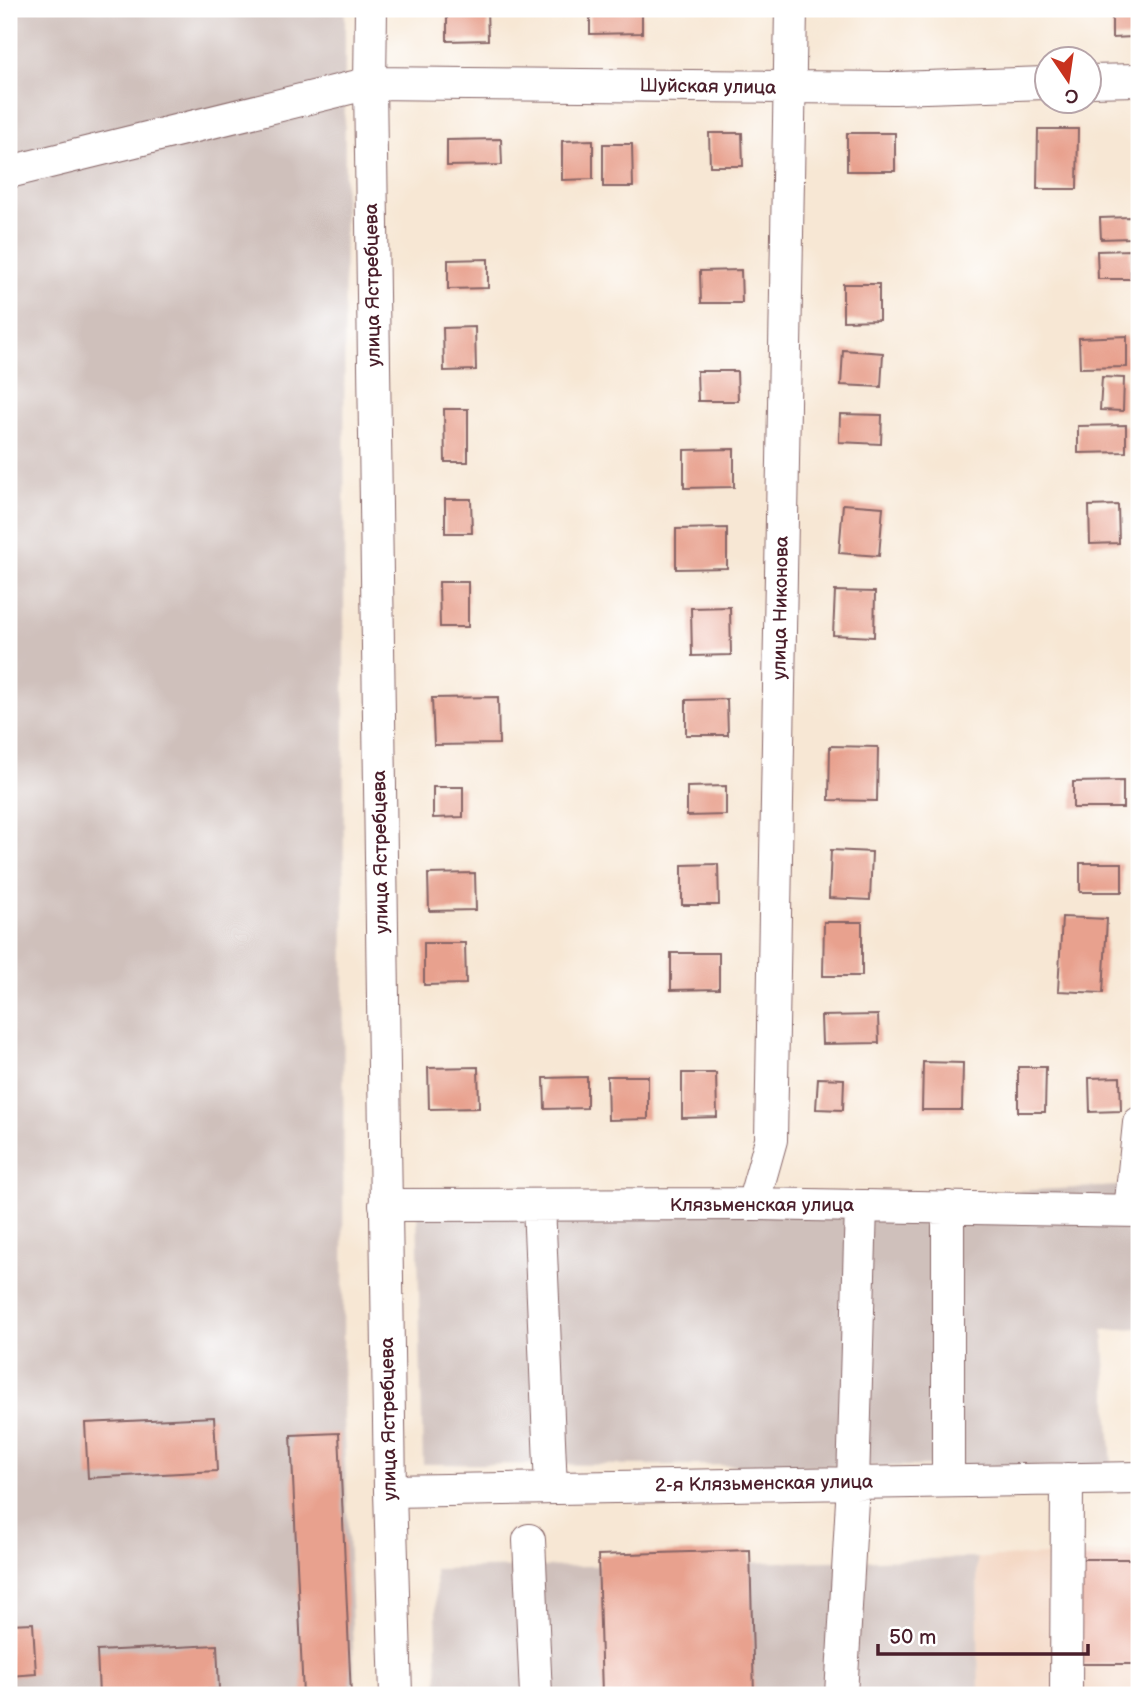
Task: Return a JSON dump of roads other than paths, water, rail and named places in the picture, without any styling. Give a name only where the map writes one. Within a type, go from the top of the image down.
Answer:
[{"type":"street","name":"улица Ястребцева","points":[[371,9],[385,1205],[396,1695]]},
{"type":"street","name":"улица Никонова","points":[[753,1204],[771,1140],[791,9]]},
{"type":"street","points":[[1102,80],[1139,79]]},
{"type":"street","name":"Шуйская улица","points":[[9,172],[370,83],[790,88],[1032,83]]},
{"type":"street","points":[[1135,1211],[1139,1123]]},
{"type":"street","name":"Клязьменская улица","points":[[385,1205],[753,1204],[1135,1211]]},
{"type":"street","points":[[539,1205],[551,1488]]},
{"type":"street","points":[[841,1695],[853,1483],[861,1206]]},
{"type":"street","points":[[948,1208],[948,1481]]},
{"type":"street","name":"2-я Клязьменская улица","points":[[390,1491],[1139,1478]]},
{"type":"street","points":[[1066,1695],[1067,1479]]},
{"type":"street","points":[[529,1540],[536,1695]]}]
